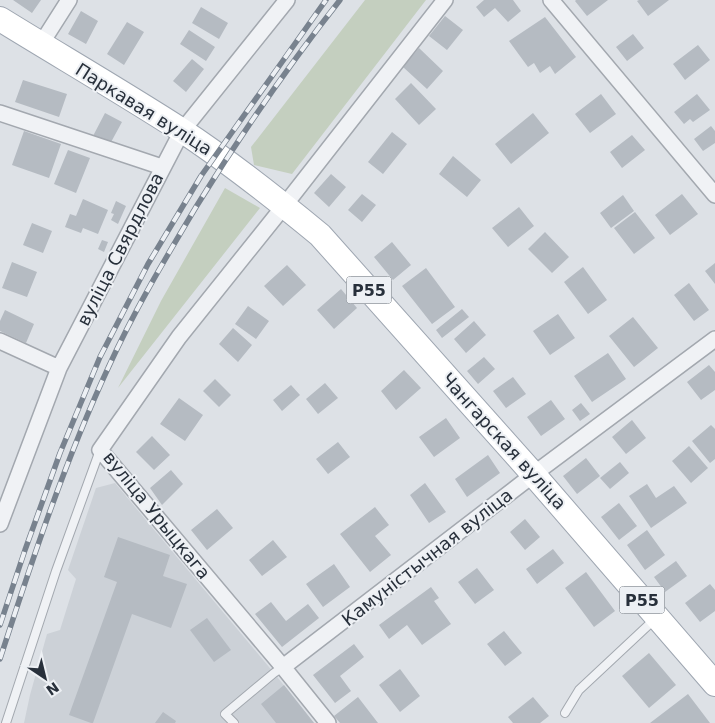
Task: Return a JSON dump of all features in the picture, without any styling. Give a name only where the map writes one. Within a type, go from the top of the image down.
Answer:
[{"type":"main road","name":"Паркавая вуліца","points":[[0,19],[182,130],[237,169],[284,206]]},
{"type":"main road","name":"Чангарская вуліца","points":[[284,206],[320,235],[534,475],[715,684]]},
{"type":"street","points":[[41,44],[69,0]]},
{"type":"street","name":"вуліца Свярдлова","points":[[0,524],[60,368],[182,130],[287,0]]},
{"type":"street","points":[[284,206],[445,0]]},
{"type":"street","points":[[551,0],[715,195]]},
{"type":"street","points":[[0,113],[162,167]]},
{"type":"street","name":"вуліца Урыцкага","points":[[284,206],[179,337],[100,450],[284,667],[328,723]]},
{"type":"street","name":"Камуністычная вуліца","points":[[284,667],[715,338]]},
{"type":"street","points":[[0,341],[60,368]]},
{"type":"lane","points":[[6,723],[56,571],[100,450]]},
{"type":"lane","points":[[565,713],[579,690],[657,617]]},
{"type":"lane","points":[[234,723],[225,714],[274,673],[284,667]]},
{"type":"shaded area","points":[[115,483],[314,723],[24,723],[47,634],[60,630],[76,579],[68,570],[96,488]]},
{"type":"green space","points":[[365,0],[426,0],[292,174],[254,165],[251,147]]},
{"type":"green space","points":[[225,188],[260,208],[118,388],[161,301]]},
{"type":"building","points":[[13,0],[41,0],[32,13]]},
{"type":"building","points":[[484,0],[513,0],[521,11],[508,22],[495,8],[484,17],[476,7]]},
{"type":"building","points":[[576,0],[608,0],[587,16]]},
{"type":"building","points":[[669,0],[648,16],[637,1]]},
{"type":"building","points":[[201,7],[228,23],[219,39],[192,23]]},
{"type":"building","points":[[81,11],[98,21],[86,44],[68,34]]},
{"type":"building","points":[[445,16],[463,30],[447,50],[429,36]]},
{"type":"building","points":[[545,17],[576,57],[555,74],[550,66],[540,73],[534,63],[528,67],[509,41]]},
{"type":"building","points":[[127,22],[144,32],[124,65],[107,54]]},
{"type":"building","points":[[189,30],[215,47],[206,61],[180,44]]},
{"type":"building","points":[[633,34],[644,48],[627,61],[616,47]]},
{"type":"building","points":[[698,45],[710,60],[685,80],[673,64]]},
{"type":"building","points":[[419,48],[443,71],[427,89],[403,67]]},
{"type":"building","points":[[192,59],[204,69],[186,92],[173,81]]},
{"type":"building","points":[[23,80],[67,94],[59,117],[15,102]]},
{"type":"building","points":[[411,83],[436,109],[419,125],[395,99]]},
{"type":"building","points":[[601,94],[616,114],[590,133],[575,114]]},
{"type":"building","points":[[697,94],[710,110],[693,122],[690,119],[684,124],[674,112]]},
{"type":"building","points":[[105,113],[122,122],[110,144],[93,136]]},
{"type":"building","points":[[533,113],[549,133],[511,164],[495,144]]},
{"type":"building","points":[[711,126],[715,131],[715,143],[703,151],[694,139]]},
{"type":"building","points":[[24,131],[61,144],[49,178],[12,165]]},
{"type":"building","points":[[392,132],[407,144],[383,174],[368,162]]},
{"type":"building","points":[[632,135],[645,150],[622,168],[610,152]]},
{"type":"building","points":[[68,150],[90,158],[76,193],[54,184]]},
{"type":"building","points":[[453,156],[481,180],[467,197],[439,174]]},
{"type":"building","points":[[331,174],[346,187],[329,207],[314,193]]},
{"type":"building","points":[[362,194],[376,205],[362,222],[348,210]]},
{"type":"building","points":[[682,194],[698,214],[670,235],[655,215]]},
{"type":"building","points":[[623,195],[634,211],[611,228],[600,213]]},
{"type":"building","points":[[83,199],[108,210],[98,234],[83,228],[81,233],[65,227],[70,214],[76,216]]},
{"type":"building","points":[[116,201],[126,206],[118,224],[111,220],[114,214],[111,213]]},
{"type":"building","points":[[519,207],[534,226],[508,247],[492,228]]},
{"type":"building","points":[[635,212],[655,238],[634,254],[614,228]]},
{"type":"building","points":[[32,223],[52,231],[43,253],[23,245]]},
{"type":"building","points":[[545,232],[569,257],[552,273],[528,249]]},
{"type":"building","points":[[102,240],[108,242],[104,252],[98,249]]},
{"type":"building","points":[[392,242],[411,265],[393,280],[374,257]]},
{"type":"building","points":[[12,262],[37,272],[27,297],[2,288]]},
{"type":"building","points":[[715,263],[715,284],[705,271]]},
{"type":"building","points":[[287,265],[306,285],[283,306],[264,286]]},
{"type":"building","points":[[583,267],[607,300],[588,314],[564,282]]},
{"type":"building","points":[[426,268],[455,307],[432,324],[402,286]]},
{"type":"building","points":[[689,283],[709,310],[694,321],[674,295]]},
{"type":"building","points":[[341,289],[357,308],[334,329],[317,310]]},
{"type":"building","points":[[248,306],[269,321],[256,339],[235,324]]},
{"type":"building","points":[[462,309],[469,317],[442,338],[436,330]]},
{"type":"building","points":[[5,310],[34,324],[26,343],[0,331],[0,321]]},
{"type":"building","points":[[558,314],[575,338],[550,355],[533,331]]},
{"type":"building","points":[[633,317],[658,348],[634,367],[609,336]]},
{"type":"building","points":[[474,321],[486,335],[466,353],[454,339]]},
{"type":"building","points":[[233,328],[252,345],[238,362],[219,344]]},
{"type":"building","points":[[608,353],[626,379],[592,402],[574,376]]},
{"type":"building","points":[[484,357],[495,369],[478,384],[467,371]]},
{"type":"building","points":[[709,365],[715,372],[715,390],[701,400],[687,382]]},
{"type":"building","points":[[404,370],[421,388],[396,410],[381,391]]},
{"type":"building","points":[[513,377],[526,394],[506,408],[493,391]]},
{"type":"building","points":[[215,379],[231,395],[219,407],[203,391]]},
{"type":"building","points":[[325,383],[338,398],[318,414],[306,399]]},
{"type":"building","points":[[291,385],[300,395],[282,411],[273,400]]},
{"type":"building","points":[[179,398],[203,415],[185,441],[160,424]]},
{"type":"building","points":[[551,400],[565,419],[541,436],[527,417]]},
{"type":"building","points":[[581,403],[590,414],[580,421],[572,410]]},
{"type":"building","points":[[446,418],[460,438],[434,457],[419,437]]},
{"type":"building","points":[[632,420],[646,438],[626,454],[612,437]]},
{"type":"building","points":[[711,425],[715,429],[715,459],[710,463],[692,441]]},
{"type":"building","points":[[152,436],[170,455],[154,470],[136,452]]},
{"type":"building","points":[[338,442],[350,457],[328,474],[316,459]]},
{"type":"building","points":[[689,446],[708,468],[691,483],[672,461]]},
{"type":"building","points":[[488,455],[500,473],[467,497],[455,479]]},
{"type":"building","points":[[586,458],[600,476],[577,494],[563,476]]},
{"type":"building","points":[[620,462],[629,473],[610,489],[600,478]]},
{"type":"building","points":[[171,470],[183,484],[162,505],[150,488]]},
{"type":"building","points":[[425,483],[446,512],[429,523],[410,495]]},
{"type":"building","points":[[647,484],[656,498],[674,486],[687,503],[651,528],[629,496]]},
{"type":"building","points":[[619,503],[637,526],[619,540],[601,517]]},
{"type":"building","points":[[375,507],[389,525],[375,536],[391,555],[370,572],[340,534]]},
{"type":"building","points":[[217,509],[233,528],[207,550],[191,530]]},
{"type":"building","points":[[525,519],[540,537],[525,550],[510,532]]},
{"type":"building","points":[[647,530],[665,555],[645,570],[627,545]]},
{"type":"building","points":[[118,537],[170,555],[163,576],[187,584],[171,628],[132,614],[93,723],[91,723],[69,715],[117,582],[104,577]]},
{"type":"building","points":[[273,540],[287,557],[262,576],[249,560]]},
{"type":"building","points":[[553,549],[564,563],[537,584],[526,569]]},
{"type":"building","points":[[676,561],[687,576],[665,592],[654,577]]},
{"type":"building","points":[[334,564],[350,587],[323,607],[306,584]]},
{"type":"building","points":[[477,568],[494,590],[475,604],[458,582]]},
{"type":"building","points":[[586,572],[615,611],[594,627],[565,588]]},
{"type":"building","points":[[710,584],[715,590],[715,611],[700,622],[685,603]]},
{"type":"building","points":[[431,587],[439,598],[434,601],[451,624],[422,645],[407,625],[389,639],[379,625]]},
{"type":"building","points":[[271,602],[286,621],[308,604],[319,618],[282,647],[255,614]]},
{"type":"building","points":[[207,618],[231,650],[214,662],[190,630]]},
{"type":"building","points":[[504,631],[522,653],[505,666],[487,644]]},
{"type":"building","points":[[354,644],[364,657],[340,676],[351,691],[335,703],[313,675]]},
{"type":"building","points":[[649,653],[676,685],[649,708],[622,676]]},
{"type":"building","points":[[400,669],[420,696],[400,712],[379,685]]},
{"type":"building","points":[[284,685],[314,723],[276,723],[261,704]]},
{"type":"building","points":[[688,694],[710,723],[650,723]]},
{"type":"building","points":[[358,697],[378,723],[340,723],[334,716]]},
{"type":"building","points":[[533,697],[549,716],[540,723],[513,723],[508,717]]},
{"type":"building","points":[[163,712],[176,721],[175,723],[155,723]]},
{"type":"railway","points":[[0,625],[60,453],[100,357],[148,264],[201,176],[326,0]]},
{"type":"railway","points":[[0,659],[64,474],[93,402],[129,325],[196,207],[230,154],[283,76],[340,0]]}]
